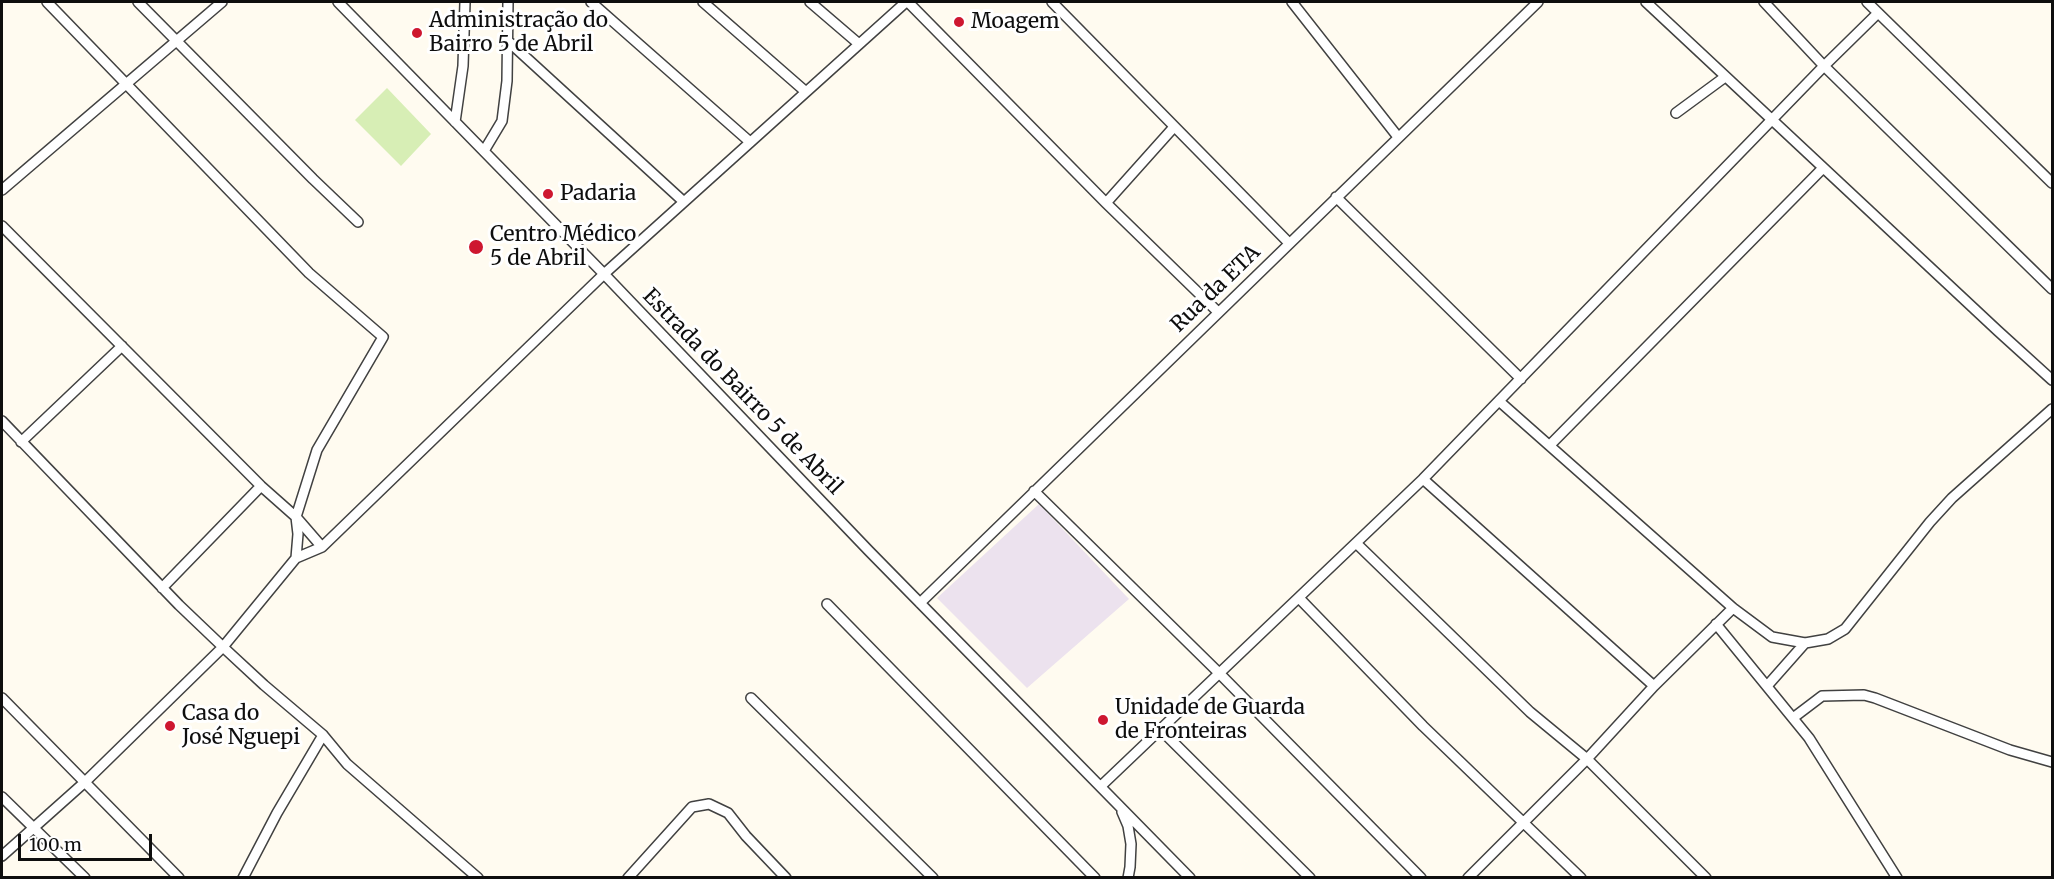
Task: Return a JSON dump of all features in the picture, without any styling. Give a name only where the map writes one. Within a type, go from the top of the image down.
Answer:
[{"type":"street","points":[[47,2],[309,273],[383,337],[317,450],[296,517],[298,534],[296,558]]},
{"type":"street","points":[[138,2],[313,180],[358,222]]},
{"type":"street","points":[[2,190],[222,2]]},
{"type":"street","name":"Estrada do Bairro 5 de Abril","points":[[338,2],[604,274],[920,603],[1190,878]]},
{"type":"street","points":[[455,122],[464,66],[465,2]]},
{"type":"street","points":[[484,151],[502,121],[508,41],[508,2]]},
{"type":"street","points":[[591,2],[750,142]]},
{"type":"street","points":[[703,2],[806,92]]},
{"type":"street","points":[[810,2],[859,44]]},
{"type":"street","points":[[2,856],[85,782],[223,648],[296,558],[322,547],[604,274],[907,2],[1106,203],[1218,312]]},
{"type":"street","points":[[1052,2],[1289,243]]},
{"type":"street","points":[[1292,2],[1398,137]]},
{"type":"street","name":"Rua da ETA","points":[[920,603],[1538,2]]},
{"type":"street","points":[[1646,2],[2052,380]]},
{"type":"street","points":[[1764,2],[1824,66],[2052,289]]},
{"type":"street","points":[[1867,2],[2052,183]]},
{"type":"street","points":[[1101,786],[1423,479],[1771,120],[1878,13]]},
{"type":"street","points":[[508,41],[684,202]]},
{"type":"street","points":[[1676,113],[1725,77]]},
{"type":"street","points":[[1106,203],[1174,126]]},
{"type":"street","points":[[1550,445],[1823,168]]},
{"type":"street","points":[[1335,197],[1521,379]]},
{"type":"street","points":[[2,226],[261,486],[296,517],[322,547]]},
{"type":"street","points":[[21,441],[122,346]]},
{"type":"street","points":[[1499,401],[1733,608],[1772,637],[1805,643],[1828,639],[1845,629],[1930,522],[1952,498],[2052,409]]},
{"type":"street","points":[[2,421],[162,588],[223,648],[323,735],[347,764],[478,878]]},
{"type":"street","points":[[1423,479],[1654,686]]},
{"type":"street","points":[[162,588],[261,486]]},
{"type":"street","points":[[1034,491],[1219,673],[1421,878]]},
{"type":"street","points":[[1356,543],[1530,712],[1587,759],[1706,878]]},
{"type":"street","points":[[1299,598],[1423,726],[1581,878]]},
{"type":"street","points":[[827,604],[1095,878]]},
{"type":"street","points":[[1468,878],[1733,608]]},
{"type":"street","points":[[1716,624],[1809,738],[1897,878]]},
{"type":"street","points":[[1767,686],[1805,643]]},
{"type":"street","points":[[1793,718],[1822,696],[1864,696],[1875,698],[2010,750],[2052,762]]},
{"type":"street","points":[[2,698],[180,878]]},
{"type":"street","points":[[751,699],[933,878]]},
{"type":"street","points":[[1160,729],[1310,878]]},
{"type":"street","points":[[243,878],[277,813],[323,735]]},
{"type":"street","points":[[2,797],[85,878]]},
{"type":"street","points":[[631,876],[692,807],[709,804],[728,813],[746,836],[786,878]]},
{"type":"street","points":[[1120,808],[1128,826],[1131,844],[1128,878]]},
{"type":"shaded area","points":[[1039,504],[1129,599],[1027,688],[937,598]]},
{"type":"green space","points":[[387,88],[431,134],[401,166],[355,120]]},
{"type":"place","name":"Moagem","points":[[959,22]]},
{"type":"place","name":"Administração do Bairro 5 de Abril","points":[[417,33]]},
{"type":"place","name":"Padaria","points":[[548,194]]},
{"type":"place","name":"Centro Médico 5 de Abril","points":[[476,247]]},
{"type":"place","name":"Unidade de Guarda de Fronteiras","points":[[1103,720]]},
{"type":"place","name":"Casa do José Nguepi","points":[[170,726]]}]
